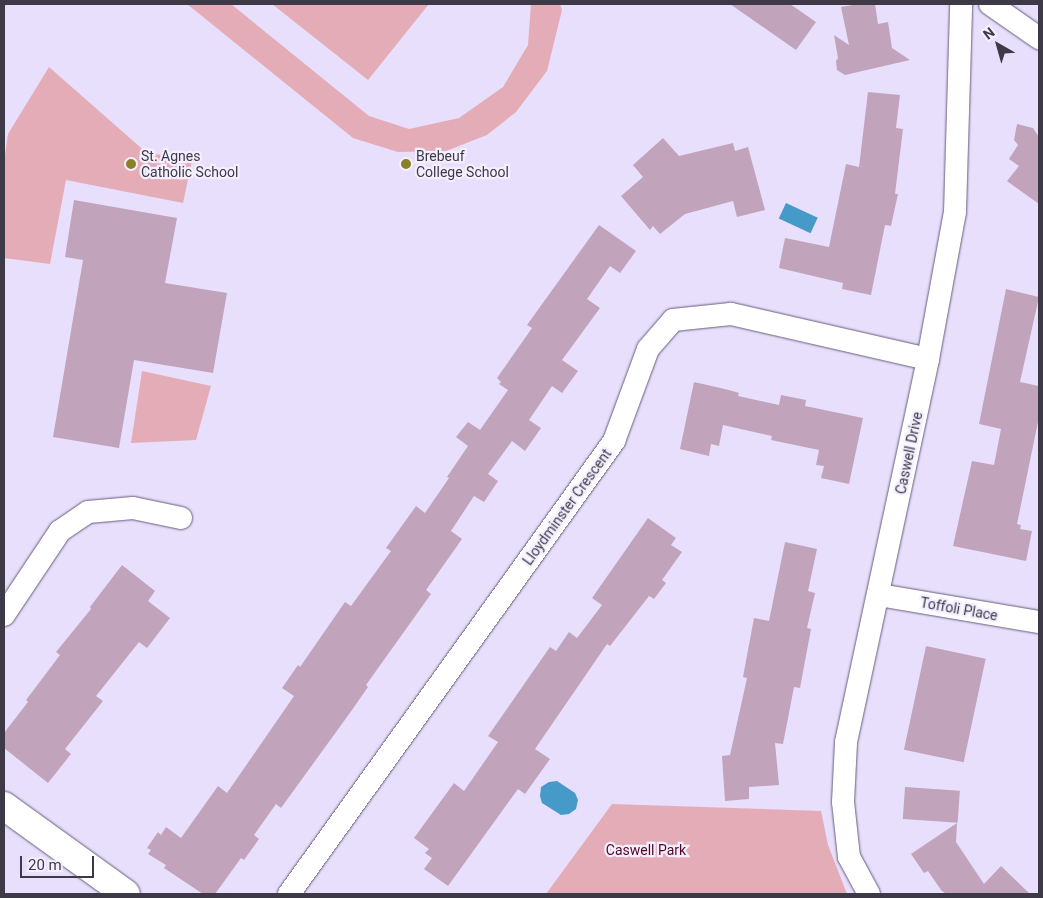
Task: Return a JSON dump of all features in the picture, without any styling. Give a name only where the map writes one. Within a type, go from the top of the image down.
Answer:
[{"type":"street","name":"Caswell Drive","points":[[869,894],[850,857],[843,802],[846,742],[928,359],[955,212],[962,4]]},
{"type":"street","points":[[990,4],[1039,38]]},
{"type":"street","name":"Lloydminster Crescent","points":[[290,894],[614,442],[648,349],[673,320],[731,314],[928,359]]},
{"type":"street","points":[[4,615],[60,531],[88,512],[133,508],[180,518]]},
{"type":"street","name":"Toffoli Place","points":[[879,595],[1039,622]]},
{"type":"street","points":[[4,806],[126,894]]},
{"type":"green space","points":[[187,4],[231,4],[369,116],[409,129],[459,118],[503,87],[528,45],[531,4],[560,4],[562,10],[547,71],[516,112],[487,135],[446,151],[398,152],[353,138]]},
{"type":"green space","points":[[272,4],[429,4],[368,80]]},
{"type":"green space","points":[[49,67],[148,154],[193,156],[183,203],[66,180],[50,264],[4,258],[4,162],[8,134]]},
{"type":"green space","points":[[142,371],[211,386],[196,440],[131,443]]},
{"type":"green space","name":"Caswell Park","points":[[612,804],[821,811],[828,845],[847,894],[546,894]]},
{"type":"water","points":[[786,203],[818,218],[811,233],[779,218]]},
{"type":"water","points":[[557,781],[575,793],[578,800],[576,809],[569,814],[561,815],[542,803],[540,796],[541,787],[549,782]]},
{"type":"building","points":[[730,4],[790,4],[816,22],[796,50]]},
{"type":"building","points":[[875,4],[878,24],[888,22],[892,48],[910,60],[845,75],[837,70],[836,61],[838,58],[834,35],[849,45],[841,7]]},
{"type":"building","points":[[868,92],[900,95],[896,128],[903,129],[895,194],[898,194],[891,226],[885,225],[871,295],[842,289],[843,283],[779,268],[785,238],[829,247],[846,164],[859,167]]},
{"type":"building","points":[[1017,124],[1033,128],[1039,137],[1039,204],[1007,181],[1019,166],[1009,159],[1018,145],[1014,140]]},
{"type":"building","points":[[663,138],[679,156],[733,143],[735,151],[748,147],[765,210],[737,217],[733,201],[685,214],[660,234],[653,226],[650,230],[621,196],[643,177],[633,165]]},
{"type":"building","points":[[74,200],[177,218],[165,283],[227,293],[213,373],[134,360],[119,448],[53,437],[83,260],[65,257]]},
{"type":"building","points":[[599,225],[636,251],[620,273],[610,266],[587,299],[600,308],[562,360],[578,371],[562,393],[552,386],[529,420],[541,428],[525,451],[512,441],[488,474],[498,481],[484,502],[474,496],[451,531],[462,539],[426,590],[431,594],[366,685],[368,687],[352,710],[281,808],[276,804],[254,835],[259,839],[244,860],[241,858],[215,894],[203,894],[164,868],[166,865],[148,854],[151,850],[147,848],[158,832],[161,835],[166,827],[181,838],[218,786],[227,793],[294,696],[282,688],[298,665],[300,667],[345,602],[351,606],[391,551],[386,548],[416,506],[425,513],[449,478],[447,477],[468,446],[456,437],[468,422],[480,430],[508,390],[499,384],[501,382],[497,378],[532,328],[527,325]]},
{"type":"building","points":[[1006,289],[1039,297],[1020,382],[1039,386],[1039,417],[1017,524],[1021,525],[1020,529],[1032,531],[1026,561],[953,546],[972,461],[994,465],[1001,429],[979,424]]},
{"type":"building","points":[[694,382],[739,393],[738,396],[779,405],[781,395],[806,400],[805,406],[863,418],[849,484],[821,478],[824,466],[816,465],[819,450],[771,440],[772,436],[723,425],[719,446],[711,444],[709,456],[680,449]]},
{"type":"building","points":[[648,518],[676,538],[671,545],[682,552],[662,580],[666,583],[654,599],[649,596],[610,646],[607,644],[535,749],[550,759],[525,794],[518,789],[448,886],[424,869],[432,858],[425,853],[429,849],[414,838],[454,783],[464,791],[498,742],[488,736],[550,647],[556,651],[569,632],[577,638],[602,605],[592,598]]},
{"type":"building","points":[[785,542],[817,549],[808,591],[815,593],[807,628],[811,629],[800,688],[794,687],[783,744],[775,743],[779,785],[749,787],[749,799],[725,801],[722,756],[730,755],[747,678],[743,677],[754,618],[769,621]]},
{"type":"building","points":[[122,565],[155,591],[148,601],[170,618],[147,648],[139,642],[96,696],[103,701],[65,749],[71,754],[48,783],[4,748],[4,733],[60,655],[56,652],[91,609],[90,607]]},
{"type":"building","points":[[926,646],[986,659],[964,762],[904,750]]},
{"type":"building","points":[[905,787],[960,791],[958,823],[903,819]]},
{"type":"building","points":[[957,823],[956,842],[984,884],[1001,866],[1030,894],[946,894],[941,890],[928,871],[924,873],[911,854]]},
{"type":"place","name":"St. Agnes Catholic School","points":[[131,164]]},
{"type":"place","name":"Brebeuf College School","points":[[406,164]]}]
